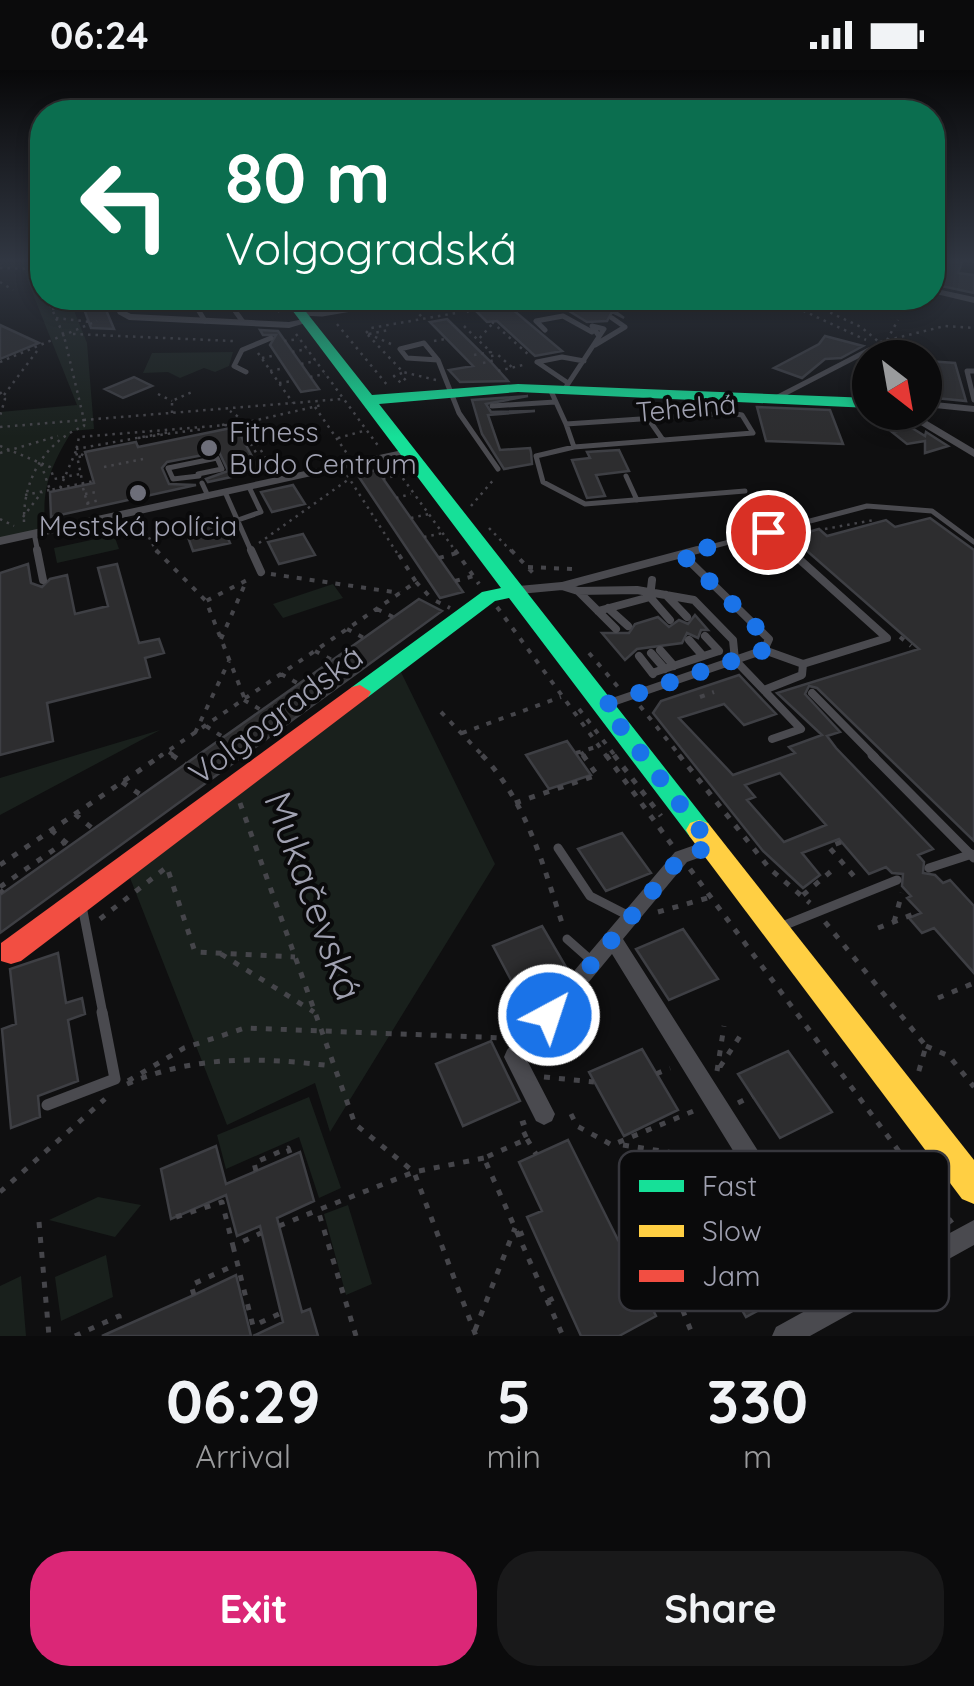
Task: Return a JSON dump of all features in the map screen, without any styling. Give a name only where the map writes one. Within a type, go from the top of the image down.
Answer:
[{"type":"street","points":[[168,319],[279,319]]},
{"type":"street","points":[[306,319],[398,461],[515,591],[946,1151]]},
{"type":"street","name":"Tehelná","points":[[361,399],[450,384],[852,402]]},
{"type":"street","points":[[942,405],[974,408]]},
{"type":"street","points":[[934,430],[974,454]]},
{"type":"street","points":[[0,541],[202,482],[225,492],[346,463],[398,461]]},
{"type":"street","name":"Volgogradská","points":[[11,952],[489,596],[515,591]]},
{"type":"street","points":[[544,1114],[514,1057],[681,857],[712,846]]},
{"type":"street","points":[[612,940],[715,1093],[747,1151]]},
{"type":"street","points":[[949,1154],[974,1187]]},
{"type":"street","points":[[785,1336],[831,1311]]},
{"type":"lane","points":[[246,372],[234,366],[252,345],[272,338],[302,319]]},
{"type":"lane","points":[[543,319],[537,320],[544,330]]},
{"type":"lane","points":[[569,319],[598,336]]},
{"type":"lane","points":[[594,345],[624,327],[613,319]]},
{"type":"lane","points":[[492,406],[559,391],[584,361],[602,326],[592,326],[592,332]]},
{"type":"lane","points":[[438,360],[407,358],[400,349],[424,343],[438,360],[477,444],[498,469]]},
{"type":"lane","points":[[584,361],[562,357],[537,362],[559,391],[574,447],[536,456],[543,482],[585,504],[745,491]]},
{"type":"lane","name":"Tehelná","points":[[774,398],[852,359]]},
{"type":"lane","points":[[974,371],[967,371],[974,400]]},
{"type":"lane","name":"Tehelná","points":[[566,424],[730,413],[742,415],[752,433],[574,447]]},
{"type":"lane","points":[[647,418],[662,440]]},
{"type":"lane","points":[[217,458],[222,469],[202,482],[173,479],[168,468],[217,458]]},
{"type":"lane","points":[[626,476],[637,500]]},
{"type":"lane","points":[[238,520],[262,512],[248,487]]},
{"type":"lane","points":[[225,492],[261,572]]},
{"type":"lane","name":"Volgogradská","points":[[515,591],[562,586],[867,506],[932,511],[974,542]]},
{"type":"lane","points":[[604,705],[764,650],[803,664],[887,638],[768,532]]},
{"type":"lane","points":[[28,533],[43,580]]},
{"type":"lane","points":[[682,554],[769,640],[764,650]]},
{"type":"lane","points":[[649,594],[652,580]]},
{"type":"lane","points":[[662,582],[666,594],[687,617]]},
{"type":"lane","points":[[666,594],[673,583]]},
{"type":"lane","points":[[562,586],[578,592],[666,594],[694,600],[733,640],[732,661]]},
{"type":"lane","points":[[578,592],[616,629]]},
{"type":"lane","points":[[598,611],[649,594]]},
{"type":"lane","points":[[649,594],[670,620]]},
{"type":"lane","points":[[610,610],[632,624]]},
{"type":"lane","points":[[704,636],[801,729],[772,739]]},
{"type":"lane","points":[[689,640],[704,656]]},
{"type":"lane","points":[[655,651],[669,668]]},
{"type":"lane","points":[[652,673],[719,652]]},
{"type":"lane","points":[[639,656],[662,685]]},
{"type":"lane","points":[[764,690],[796,680],[805,670],[803,664]]},
{"type":"lane","points":[[812,693],[973,855],[929,868]]},
{"type":"lane","points":[[558,848],[590,896],[629,919]]},
{"type":"lane","points":[[776,928],[868,892],[901,884]]},
{"type":"lane","points":[[47,1105],[115,1080],[81,902]]},
{"type":"lane","points":[[567,940],[594,962]]},
{"type":"path","points":[[57,319],[65,338],[84,423],[60,489]]},
{"type":"path","points":[[0,362],[65,338],[96,321],[70,319]]},
{"type":"path","points":[[284,341],[303,319]]},
{"type":"path","points":[[305,319],[307,349],[326,374],[361,399],[367,430],[398,461],[428,514],[710,897],[904,1151]]},
{"type":"path","points":[[0,427],[334,402],[361,399],[390,389],[307,319]]},
{"type":"path","points":[[389,330],[367,333],[371,328],[417,319]]},
{"type":"path","points":[[823,319],[862,340]]},
{"type":"path","points":[[844,319],[877,340]]},
{"type":"path","points":[[887,340],[898,320]]},
{"type":"path","points":[[478,340],[493,323],[537,362]]},
{"type":"path","points":[[464,326],[491,352],[474,355]]},
{"type":"path","points":[[887,340],[945,326],[954,330],[974,328]]},
{"type":"path","points":[[108,335],[114,329]]},
{"type":"path","points":[[62,330],[252,345],[294,405]]},
{"type":"path","points":[[137,336],[142,330]]},
{"type":"path","points":[[165,338],[170,332]]},
{"type":"path","points":[[194,339],[199,333]]},
{"type":"path","points":[[223,340],[227,335]]},
{"type":"path","points":[[0,416],[2,394],[40,348]]},
{"type":"path","points":[[292,352],[307,349]]},
{"type":"path","points":[[487,352],[493,358]]},
{"type":"path","points":[[262,358],[276,355]]},
{"type":"path","points":[[483,363],[493,358],[504,359],[513,368]]},
{"type":"path","points":[[301,364],[316,361]]},
{"type":"path","points":[[498,371],[537,362]]},
{"type":"path","points":[[270,370],[284,368]]},
{"type":"path","points":[[403,372],[394,376],[401,383],[409,375]]},
{"type":"path","points":[[310,377],[326,374]]},
{"type":"path","points":[[280,384],[294,381]]},
{"type":"path","points":[[158,394],[172,400],[194,391]]},
{"type":"path","points":[[172,400],[172,413]]},
{"type":"path","points":[[79,437],[243,426],[334,402]]},
{"type":"path","points":[[315,407],[336,438],[350,479],[416,582],[432,599]]},
{"type":"path","points":[[226,409],[243,426],[262,454],[274,472],[269,473],[258,462],[262,454]]},
{"type":"path","points":[[0,453],[64,434],[84,423]]},
{"type":"path","points":[[76,450],[161,440],[222,425]]},
{"type":"path","points":[[243,426],[248,444],[262,454]]},
{"type":"path","points":[[138,441],[192,428]]},
{"type":"path","points":[[336,438],[367,430]]},
{"type":"path","points":[[134,432],[138,441]]},
{"type":"path","points":[[28,533],[23,517],[25,496],[46,451],[64,434]]},
{"type":"path","points":[[0,446],[50,467],[60,489]]},
{"type":"path","points":[[76,450],[83,484]]},
{"type":"path","points":[[104,467],[143,459]]},
{"type":"path","points":[[383,479],[398,461]]},
{"type":"path","points":[[41,464],[50,490]]},
{"type":"path","points":[[471,506],[498,476],[498,469]]},
{"type":"path","points":[[65,479],[80,474]]},
{"type":"path","points":[[250,548],[350,479]]},
{"type":"path","points":[[47,480],[83,484]]},
{"type":"path","points":[[25,496],[94,481]]},
{"type":"path","points":[[354,485],[363,483]]},
{"type":"path","points":[[23,517],[42,492]]},
{"type":"path","points":[[85,494],[97,492]]},
{"type":"path","points":[[396,498],[414,494]]},
{"type":"path","points":[[462,494],[536,577]]},
{"type":"path","points":[[87,503],[100,500]]},
{"type":"path","points":[[366,504],[376,502]]},
{"type":"path","points":[[411,518],[428,514]]},
{"type":"path","points":[[136,516],[159,556],[206,601],[244,699],[261,710]]},
{"type":"path","points":[[820,528],[832,530],[876,519]]},
{"type":"path","points":[[380,526],[390,523]]},
{"type":"path","points":[[424,538],[442,533]]},
{"type":"path","points":[[392,545],[403,542]]},
{"type":"path","points":[[439,558],[457,553]]},
{"type":"path","points":[[406,566],[417,563]]},
{"type":"path","points":[[528,567],[576,570]]},
{"type":"path","points":[[206,601],[261,572],[400,593]]},
{"type":"path","points":[[455,580],[474,576]]},
{"type":"path","points":[[221,639],[248,580]]},
{"type":"path","points":[[0,865],[416,582]]},
{"type":"path","points":[[423,589],[432,586]]},
{"type":"path","points":[[376,609],[393,617]]},
{"type":"path","points":[[347,629],[364,638]]},
{"type":"path","points":[[314,651],[332,660]]},
{"type":"path","points":[[195,732],[230,661]]},
{"type":"path","points":[[281,674],[299,684]]},
{"type":"path","points":[[700,696],[714,692]]},
{"type":"path","points":[[462,732],[563,697]]},
{"type":"path","points":[[441,712],[504,778],[535,841],[567,940]]},
{"type":"path","points":[[205,726],[223,738]]},
{"type":"path","points":[[515,803],[597,775],[578,753],[599,746]]},
{"type":"path","points":[[167,751],[185,764]]},
{"type":"path","points":[[122,782],[141,796]]},
{"type":"path","name":"Mukačevská","points":[[234,787],[356,1124],[414,1172],[475,1334]]},
{"type":"path","points":[[75,814],[93,830]]},
{"type":"path","points":[[1,890],[67,844],[52,830]]},
{"type":"path","points":[[841,842],[829,847],[868,892]]},
{"type":"path","points":[[86,930],[167,867],[195,952],[296,957]]},
{"type":"path","points":[[802,894],[835,868]]},
{"type":"path","points":[[894,922],[901,884]]},
{"type":"path","points":[[629,919],[710,897]]},
{"type":"path","points":[[878,928],[920,912]]},
{"type":"path","points":[[221,954],[315,1012]]},
{"type":"path","points":[[938,998],[974,983]]},
{"type":"path","points":[[618,1145],[715,1093],[724,1026]]},
{"type":"path","name":"Mukačevská","points":[[0,1192],[118,1088],[164,1056],[208,1035],[245,1028],[322,1032]]},
{"type":"path","points":[[322,1032],[486,1035],[526,1042]]},
{"type":"path","points":[[717,1071],[740,1036]]},
{"type":"path","points":[[926,1046],[949,1056],[974,1087]]},
{"type":"path","points":[[118,1088],[173,1064],[214,1057],[335,1066]]},
{"type":"path","points":[[523,1075],[594,1082]]},
{"type":"path","points":[[536,1154],[520,1124],[544,1114]]},
{"type":"path","points":[[571,1114],[577,1126],[595,1138],[665,1151]]},
{"type":"path","points":[[279,1226],[414,1172],[484,1158],[527,1139]]},
{"type":"path","points":[[256,1171],[254,1163],[288,1148],[290,1156]]},
{"type":"path","points":[[484,1158],[563,1336]]},
{"type":"path","points":[[176,1217],[177,1220],[222,1202],[253,1326],[280,1313]]},
{"type":"path","points":[[318,1210],[356,1336]]},
{"type":"path","points":[[949,1210],[969,1236]]},
{"type":"path","points":[[39,1222],[49,1336]]},
{"type":"path","points":[[517,1232],[532,1229]]},
{"type":"path","points":[[475,1334],[517,1232]]},
{"type":"path","points":[[233,1246],[261,1233]]},
{"type":"path","points":[[194,1295],[192,1285],[237,1264]]},
{"type":"path","points":[[548,1301],[562,1294]]},
{"type":"path","points":[[684,1311],[694,1336]]},
{"type":"path","points":[[75,1336],[119,1316],[120,1328]]},
{"type":"shaded area","points":[[43,319],[77,319],[87,343],[94,429],[72,431],[59,455],[46,489],[46,529],[0,539],[0,412],[77,405]]},
{"type":"shaded area","points":[[233,352],[229,366],[215,372],[204,368],[180,378],[168,372],[143,373],[152,353]]},
{"type":"shaded area","points":[[114,535],[119,549],[57,563],[54,548]]},
{"type":"shaded area","points":[[333,584],[343,598],[283,618],[273,604]]},
{"type":"shaded area","points":[[397,664],[495,864],[330,1132],[315,1083],[227,1125],[125,865]]},
{"type":"shaded area","points":[[160,730],[0,815],[0,778]]},
{"type":"shaded area","points":[[309,1097],[341,1188],[319,1198],[299,1137],[226,1169],[217,1135]]},
{"type":"shaded area","points":[[98,1197],[141,1205],[115,1237],[49,1220]]},
{"type":"shaded area","points":[[348,1205],[372,1284],[346,1295],[324,1214]]},
{"type":"shaded area","points":[[106,1255],[113,1297],[61,1321],[55,1277]]},
{"type":"shaded area","points":[[21,1276],[26,1336],[0,1336],[0,1286]]},
{"type":"building","points":[[88,319],[110,319],[114,329],[91,328]]},
{"type":"building","points":[[447,319],[508,381],[460,382],[449,370],[473,366],[430,322]]},
{"type":"building","points":[[484,319],[524,319],[562,351],[535,356],[497,321]]},
{"type":"building","points":[[0,325],[39,343],[0,359]]},
{"type":"building","points":[[260,330],[278,331],[319,389],[301,392],[270,345],[276,335],[263,335]]},
{"type":"building","points":[[825,336],[852,343],[852,352],[841,358],[825,359],[802,378],[774,368],[819,344]]},
{"type":"building","points":[[942,362],[955,363],[966,401],[942,399]]},
{"type":"building","points":[[134,377],[152,386],[123,398],[105,389]]},
{"type":"building","points":[[528,396],[486,404],[491,412],[535,411],[488,415],[500,450],[530,448],[532,464],[504,469],[482,434],[472,400]]},
{"type":"building","points":[[757,407],[830,410],[843,444],[766,441]]},
{"type":"building","points":[[236,427],[260,471],[208,482],[206,479],[228,471],[219,452],[167,462],[162,468],[169,484],[196,485],[51,517],[50,492],[94,483],[85,452],[136,442],[138,447]]},
{"type":"building","points":[[915,430],[925,436],[926,432],[948,446],[925,453],[925,441],[907,444],[892,432]]},
{"type":"building","points":[[619,450],[629,471],[596,475],[605,496],[587,498],[572,460],[590,458],[587,452]]},
{"type":"building","points":[[377,470],[463,592],[440,598],[357,474]]},
{"type":"building","points":[[293,485],[305,504],[272,512],[261,492]]},
{"type":"building","points":[[930,518],[974,550],[974,841],[817,688],[809,686],[805,694],[840,732],[827,736],[836,748],[933,849],[918,855],[924,862],[923,873],[935,875],[943,883],[950,880],[974,906],[974,973],[934,928],[922,933],[909,918],[921,913],[907,898],[911,896],[902,886],[903,874],[892,873],[886,867],[869,874],[839,839],[802,853],[820,875],[803,888],[763,851],[653,713],[661,701],[739,675],[776,714],[744,725],[724,704],[679,718],[733,775],[795,753],[789,747],[822,735],[777,693],[919,649],[799,544],[798,535],[819,529],[827,536],[886,520],[895,527]],"holes":[[[780,773],[826,825],[784,842],[747,800],[755,797],[745,785]]]},
{"type":"building","points":[[221,522],[230,543],[193,551],[185,529]]},
{"type":"building","points":[[303,534],[315,555],[279,564],[268,542]]},
{"type":"building","points":[[28,564],[31,583],[42,587],[50,579],[67,575],[75,614],[108,606],[98,568],[117,564],[139,643],[159,639],[164,653],[145,658],[150,677],[47,703],[53,741],[0,755],[0,573]]},
{"type":"building","points":[[419,599],[442,611],[0,933],[0,895]]},
{"type":"building","points":[[695,615],[708,630],[701,630],[698,638],[687,633],[682,643],[637,649],[625,660],[602,633],[629,633],[635,624],[658,617],[669,627],[679,620],[688,624]]},
{"type":"building","points":[[567,741],[591,775],[549,789],[526,755]]},
{"type":"building","points":[[622,833],[651,873],[606,891],[578,849]]},
{"type":"building","points":[[542,926],[569,972],[562,980],[520,997],[493,946]]},
{"type":"building","points":[[683,929],[718,979],[669,1000],[636,949]]},
{"type":"building","points":[[58,953],[66,1003],[82,998],[85,1014],[68,1020],[78,1081],[38,1096],[40,1117],[11,1128],[2,1029],[16,1024],[10,969]]},
{"type":"building","points":[[491,1041],[520,1101],[463,1126],[436,1064]]},
{"type":"building","points":[[642,1049],[678,1110],[624,1136],[589,1072]]},
{"type":"building","points":[[788,1051],[832,1112],[780,1138],[738,1074]]},
{"type":"building","points":[[568,1140],[619,1240],[619,1311],[654,1311],[656,1316],[619,1336],[581,1336],[527,1217],[542,1211],[519,1162]]},
{"type":"building","points":[[216,1146],[226,1184],[300,1152],[314,1201],[277,1218],[302,1312],[310,1309],[318,1336],[253,1336],[283,1322],[260,1226],[237,1236],[226,1195],[171,1219],[161,1169]]},
{"type":"building","points":[[236,1275],[251,1336],[102,1336],[194,1295]]},
{"type":"traffic: fast","points":[[305,319],[699,830]]},
{"type":"traffic: fast","points":[[368,400],[518,388],[852,402]]},
{"type":"traffic: fast","points":[[360,692],[489,596],[515,591]]},
{"type":"traffic: slow","points":[[699,830],[946,1151]]},
{"type":"traffic: slow","points":[[949,1155],[974,1187]]},
{"type":"traffic: jam","points":[[11,952],[360,692]]},
{"type":"place","name":"Fitness Budo Centrum","points":[[209,448]]},
{"type":"place","name":"Mestská polícia","points":[[138,493]]},
{"type":"route","points":[[549,1015],[681,857],[712,846],[604,705],[764,650],[769,640],[682,554],[768,532]]}]
